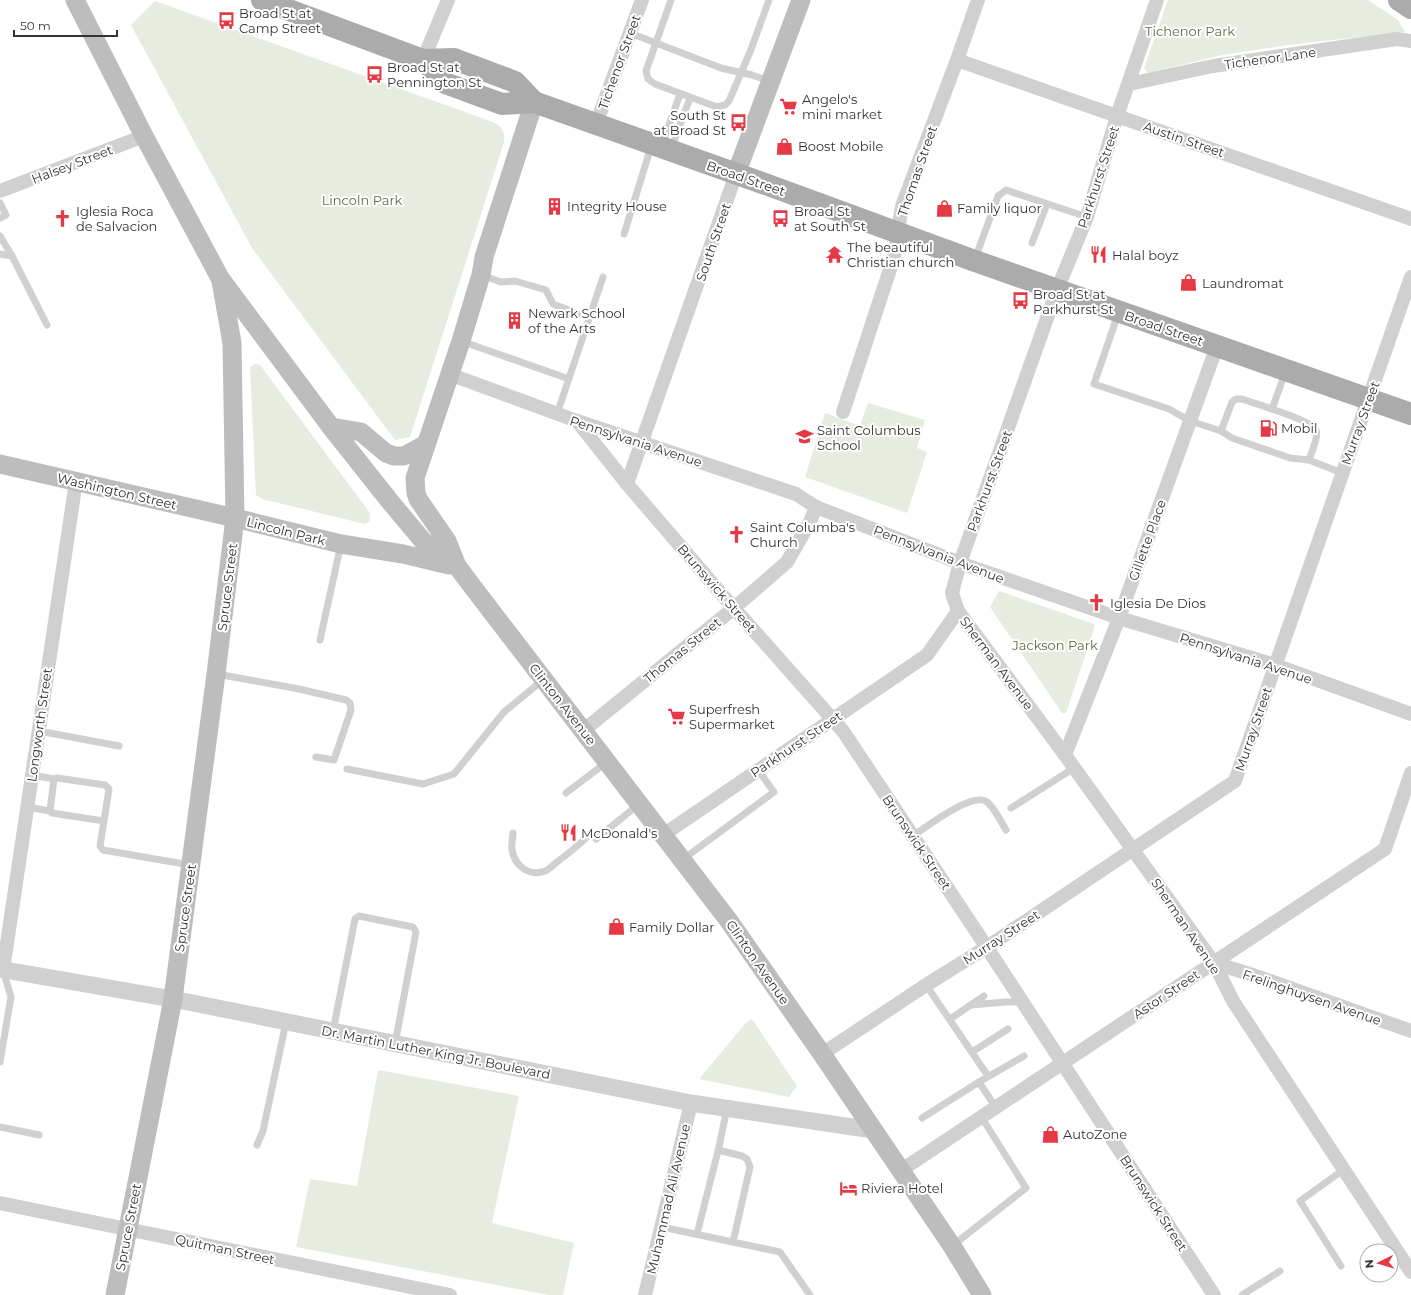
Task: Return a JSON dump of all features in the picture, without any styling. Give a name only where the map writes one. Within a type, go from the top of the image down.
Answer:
[{"type":"main road","name":"Lincoln Park","points":[[75,0],[144,136],[220,278],[331,427],[423,541],[457,566]]},
{"type":"main road","name":"Broad Street","points":[[262,0],[423,60],[454,59],[515,82],[534,102],[824,205],[898,234],[1411,414]]},
{"type":"main road","name":"South Street","points":[[736,174],[801,0]]},
{"type":"main road","points":[[1399,0],[1411,8]]},
{"type":"main road","points":[[457,566],[447,541],[418,499],[415,478],[461,341],[481,274],[484,257],[534,102]]},
{"type":"main road","name":"Lincoln Park","points":[[220,278],[232,343],[235,518],[341,544],[403,554],[457,566]]},
{"type":"main road","points":[[331,427],[361,432],[386,453],[394,456],[404,456],[426,444]]},
{"type":"main road","name":"Washington Street","points":[[0,464],[235,518]]},
{"type":"main road","name":"Spruce Street","points":[[115,1295],[172,999],[216,674],[235,518]]},
{"type":"main road","name":"Clinton Avenue","points":[[457,566],[729,921],[822,1054],[952,1246],[982,1295]]},
{"type":"street","points":[[423,60],[448,0]]},
{"type":"street","name":"Tichenor Street","points":[[596,124],[642,0]]},
{"type":"street","name":"Thomas Street","points":[[843,412],[894,257],[902,206],[978,0]]},
{"type":"street","name":"Parkhurst Street","points":[[663,835],[927,655],[958,611],[952,593],[960,563],[1057,290],[1087,217],[1117,116],[1157,0]]},
{"type":"street","name":"Tichenor Lane","points":[[1129,84],[1213,66],[1397,39],[1411,41]]},
{"type":"street","name":"Austin Street","points":[[957,60],[1411,219]]},
{"type":"street","name":"Halsey Street","points":[[0,191],[144,136]]},
{"type":"street","name":"South Street","points":[[627,484],[736,174]]},
{"type":"street","name":"Murray Street","points":[[822,1054],[926,985],[987,947],[1235,781],[1411,277]]},
{"type":"street","name":"Gillette Place","points":[[1065,755],[1119,618],[1217,346]]},
{"type":"street","name":"Pennsylvania Avenue","points":[[449,374],[577,422],[796,494],[816,507],[960,563],[1119,618],[1275,665],[1411,714]]},
{"type":"street","name":"Brunswick Street","points":[[577,422],[627,484],[843,731],[987,947],[1214,1295]]},
{"type":"street","name":"Longworth Street","points":[[2,969],[76,481]]},
{"type":"street","name":"Thomas Street","points":[[584,730],[734,608],[787,562],[810,522],[816,507]]},
{"type":"street","name":"Sherman Avenue","points":[[958,611],[1065,755],[1214,963],[1233,1001],[1343,1170],[1407,1258],[1411,1272]]},
{"type":"street","name":"Astor Street","points":[[900,1171],[982,1118],[1385,849],[1411,773]]},
{"type":"street","name":"Frelinghuysen Avenue","points":[[1214,963],[1411,1031]]},
{"type":"street","name":"Dr. Martin Luther King Jr. Boulevard","points":[[2,969],[172,999],[691,1103],[873,1130]]},
{"type":"street","name":"Muhammad Ali Avenue","points":[[645,1295],[691,1103]]},
{"type":"street","name":"Quitman Street","points":[[0,1203],[450,1295]]},
{"type":"lane","points":[[671,0],[646,71],[648,79],[655,84],[717,107],[725,105],[729,101],[769,0]]},
{"type":"lane","points":[[630,33],[722,68],[771,81]]},
{"type":"lane","points":[[624,234],[661,148],[680,94]]},
{"type":"lane","points":[[661,148],[690,98]]},
{"type":"lane","points":[[975,261],[995,202],[998,196],[1006,190],[1087,217]]},
{"type":"lane","points":[[0,203],[6,215],[0,218]]},
{"type":"lane","points":[[1032,243],[1047,204]]},
{"type":"lane","points":[[0,236],[12,256],[47,325]]},
{"type":"lane","points":[[0,254],[12,256]]},
{"type":"lane","points":[[481,274],[501,282],[515,281],[546,290],[553,304],[589,318]]},
{"type":"lane","points":[[557,414],[603,277]]},
{"type":"lane","points":[[1119,312],[1094,384],[1169,409],[1190,421],[1220,431],[1232,438],[1290,458],[1309,460],[1342,473]]},
{"type":"lane","points":[[461,341],[569,379]]},
{"type":"lane","points":[[1272,409],[1286,371]]},
{"type":"lane","points":[[1220,431],[1230,405],[1234,400],[1242,399],[1307,422],[1316,429],[1317,434],[1309,460]]},
{"type":"lane","points":[[320,640],[341,544]]},
{"type":"lane","points":[[216,674],[298,689],[346,700],[350,703],[351,710],[334,760],[316,757]]},
{"type":"lane","points":[[347,770],[423,784],[454,774],[504,712],[544,679]]},
{"type":"lane","points":[[38,731],[119,746]]},
{"type":"lane","points":[[566,793],[607,762]]},
{"type":"lane","points":[[1011,808],[1074,768]]},
{"type":"lane","points":[[682,860],[774,792],[758,770]]},
{"type":"lane","points":[[32,775],[105,785],[109,789],[100,846],[103,850],[190,865]]},
{"type":"lane","points":[[50,811],[54,779]]},
{"type":"lane","points":[[913,836],[952,810],[982,799],[988,802],[1006,830]]},
{"type":"lane","points":[[596,839],[639,804]]},
{"type":"lane","points":[[27,807],[50,811],[52,813],[104,821]]},
{"type":"lane","points":[[513,833],[511,847],[518,864],[523,869],[530,872],[537,872],[546,871],[583,842],[592,832]]},
{"type":"lane","points":[[332,1032],[355,919],[359,916],[413,927],[416,932],[395,1044]]},
{"type":"lane","points":[[0,1062],[11,997],[2,969]]},
{"type":"lane","points":[[926,985],[988,1076]]},
{"type":"lane","points":[[950,1019],[984,996]]},
{"type":"lane","points":[[971,1005],[1023,1002]]},
{"type":"lane","points":[[257,1145],[263,1131],[286,1022]]},
{"type":"lane","points":[[972,1052],[1008,1029]]},
{"type":"lane","points":[[922,1118],[988,1076],[1024,1056]]},
{"type":"lane","points":[[979,1082],[996,1108]]},
{"type":"lane","points":[[697,1234],[727,1108]]},
{"type":"lane","points":[[952,1246],[1026,1188],[982,1118]]},
{"type":"lane","points":[[0,1127],[39,1135]]},
{"type":"lane","points":[[718,1150],[742,1156],[747,1159],[750,1167],[733,1242]]},
{"type":"lane","points":[[1341,1266],[1300,1201],[1343,1170]]},
{"type":"lane","points":[[662,1227],[780,1252],[810,1295]]},
{"type":"lane","points":[[1242,1295],[1280,1271]]},
{"type":"green space","name":"Tichenor Park","points":[[1168,0],[1368,0],[1398,20],[1405,32],[1288,45],[1222,55],[1148,73],[1144,68]]},
{"type":"green space","name":"Lincoln Park","points":[[155,1],[493,122],[503,130],[504,142],[410,437],[395,440],[252,248],[131,25]]},
{"type":"green space","points":[[254,364],[260,365],[370,513],[370,521],[365,524],[262,499],[256,495],[250,368]]},
{"type":"green space","points":[[868,403],[925,420],[917,448],[927,452],[907,513],[805,477],[825,413],[860,426]]},
{"type":"green space","name":"Jackson Park","points":[[999,591],[1094,624],[1095,626],[1066,713],[1062,713],[990,607]]},
{"type":"green space","points":[[752,1019],[797,1086],[789,1097],[699,1079],[745,1024]]},
{"type":"green space","points":[[378,1070],[519,1096],[492,1223],[574,1243],[563,1295],[549,1295],[296,1247],[310,1179],[357,1186]]},
{"type":"place","name":"Broad St at Camp Street","points":[[226,20]]},
{"type":"place","name":"Broad St at Pennington St","points":[[374,74]]},
{"type":"place","name":"Angelo's mini market","points":[[789,106]]},
{"type":"place","name":"South St at Broad St","points":[[739,122]]},
{"type":"place","name":"Boost Mobile","points":[[785,146]]},
{"type":"place","name":"Integrity House","points":[[554,206]]},
{"type":"place","name":"Family liquor","points":[[944,208]]},
{"type":"place","name":"Iglesia Roca de Salvacion","points":[[63,218]]},
{"type":"place","name":"Broad St at South St","points":[[781,218]]},
{"type":"place","name":"The beautiful Christian church","points":[[834,254]]},
{"type":"place","name":"Halal boyz","points":[[1099,255]]},
{"type":"place","name":"Laundromat","points":[[1189,283]]},
{"type":"place","name":"Broad St at Parkhurst St","points":[[1020,301]]},
{"type":"place","name":"Newark School of the Arts","points":[[515,320]]},
{"type":"place","name":"Mobil","points":[[1268,428]]},
{"type":"place","name":"Saint Columbus School","points":[[804,437]]},
{"type":"place","name":"Saint Columba's Church","points":[[737,534]]},
{"type":"place","name":"Iglesia De Dios","points":[[1097,603]]},
{"type":"place","name":"Superfresh Supermarket","points":[[676,716]]},
{"type":"place","name":"McDonald's","points":[[568,833]]},
{"type":"place","name":"Family Dollar","points":[[616,927]]},
{"type":"place","name":"AutoZone","points":[[1050,1134]]},
{"type":"place","name":"Riviera Hotel","points":[[848,1188]]}]
